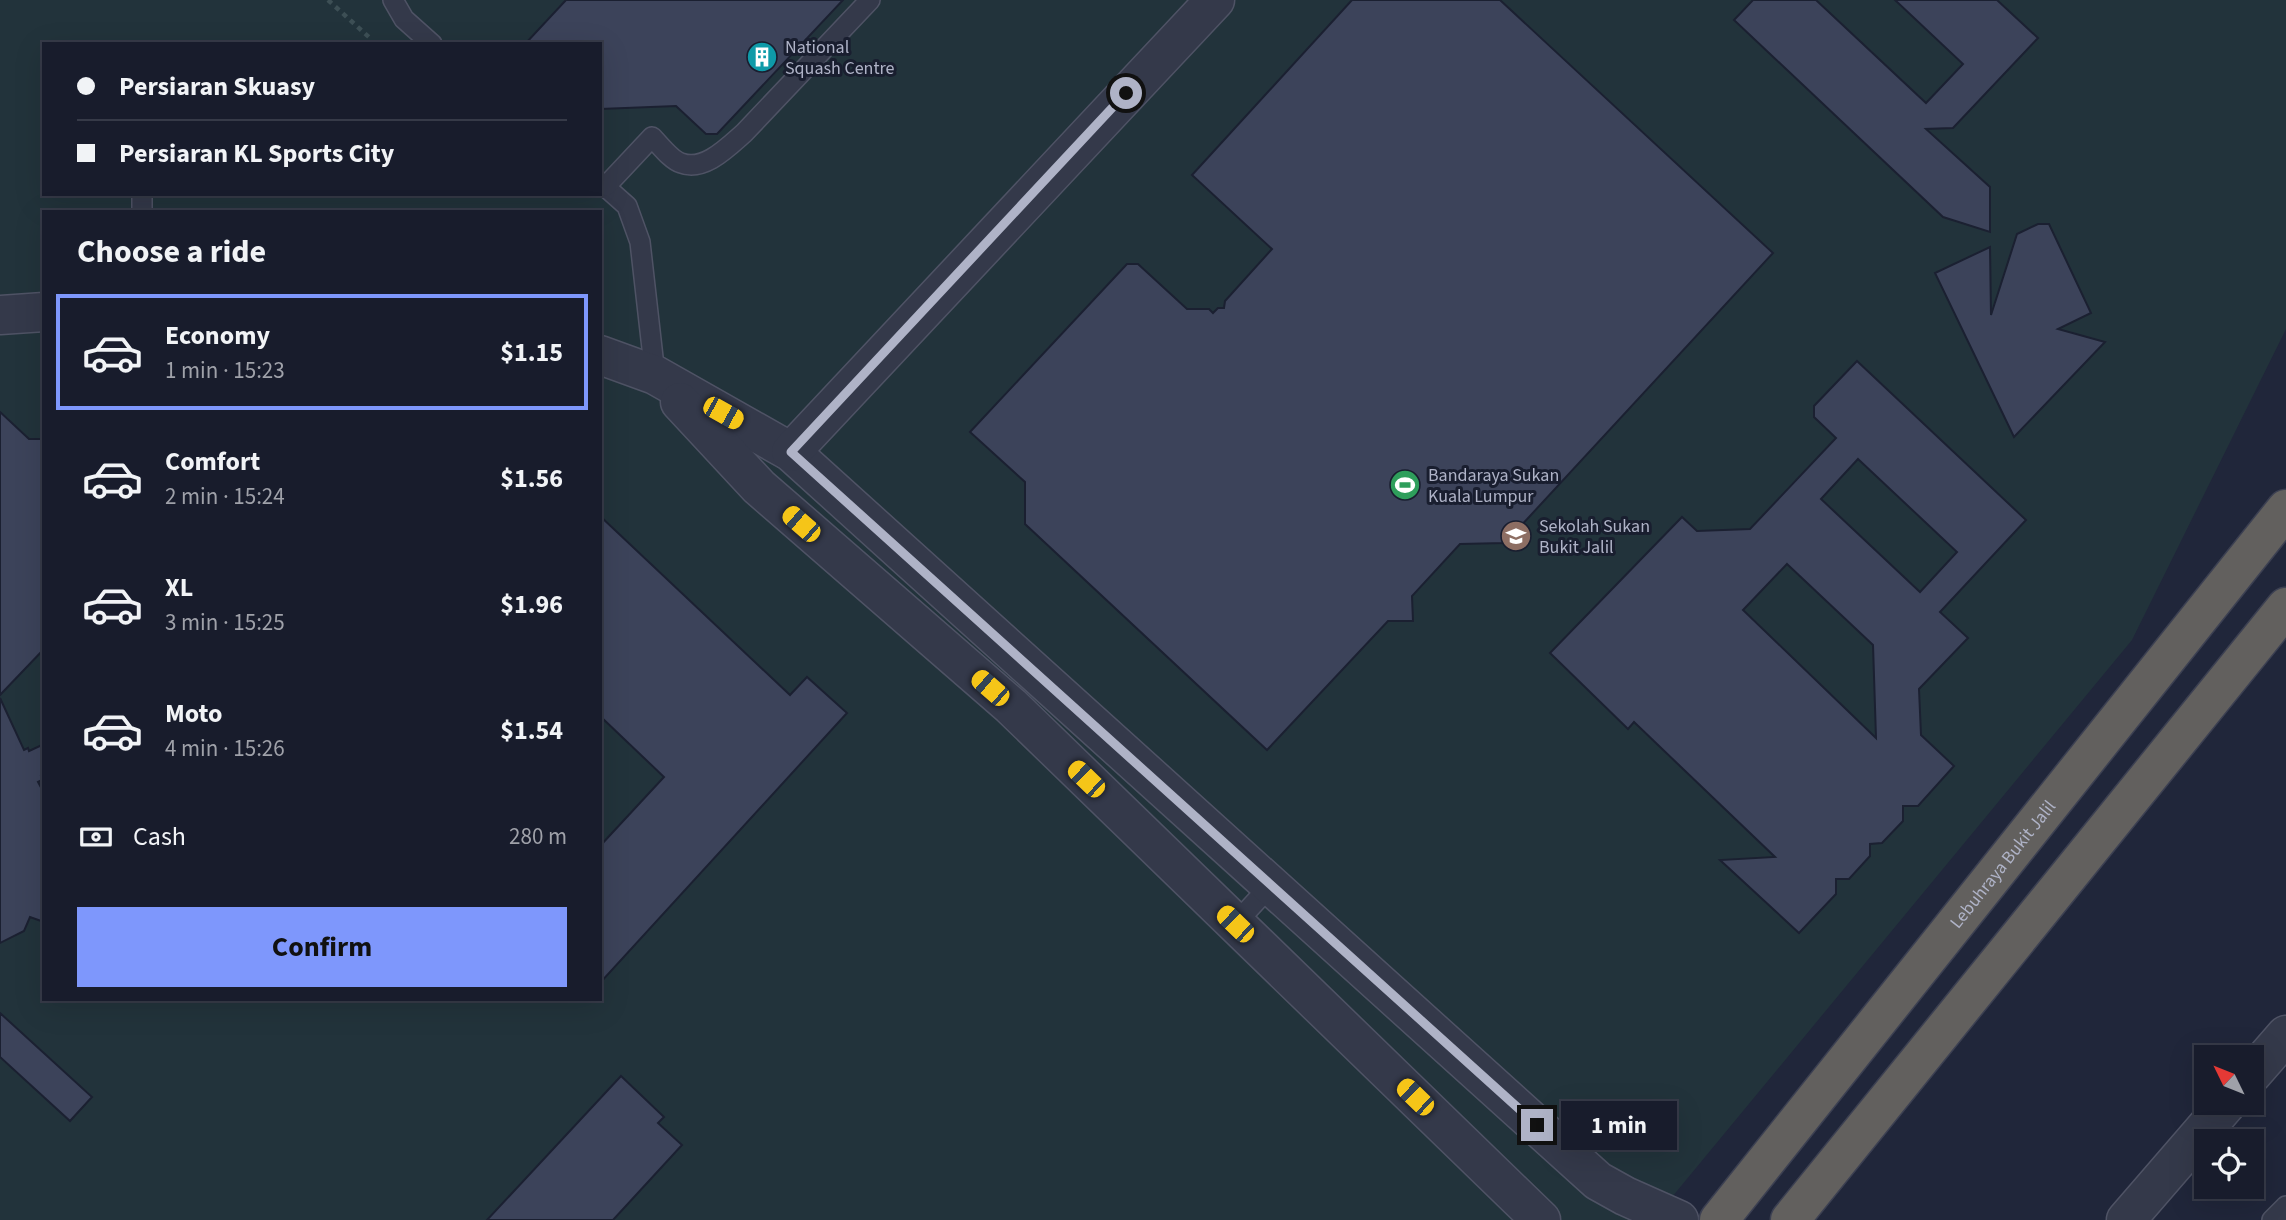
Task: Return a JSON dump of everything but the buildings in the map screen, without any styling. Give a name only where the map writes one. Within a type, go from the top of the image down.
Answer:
[{"type":"highway","name":"Lebuhraya Bukit Jalil","points":[[1719,1220],[2286,509]]},
{"type":"highway","points":[[1790,1220],[2286,607]]},
{"type":"street","points":[[791,452],[1214,0]]},
{"type":"street","points":[[0,315],[42,312]]},
{"type":"street","points":[[602,356],[654,375],[791,452],[1598,1181],[1679,1220]]},
{"type":"street","points":[[654,375],[759,487],[1011,706],[1541,1220]]},
{"type":"street","points":[[2264,1060],[2286,1035]]},
{"type":"street","points":[[2126,1220],[2217,1115]]},
{"type":"lane","points":[[393,0],[404,19],[430,42]]},
{"type":"lane","points":[[654,375],[640,242],[627,206],[603,184],[652,137],[680,163],[699,165],[723,150],[744,133],[870,0]]},
{"type":"lane","points":[[759,487],[791,452]]},
{"type":"lane","points":[[1235,924],[1271,885]]},
{"type":"lane","points":[[2272,1220],[2286,1206]]},
{"type":"path","points":[[328,0],[371,39]]},
{"type":"shaded area","name":"Bandaraya Sukan Kuala Lumpur","points":[[0,0],[2286,0],[2286,329],[2132,640],[1653,1220],[0,1220]]},
{"type":"place","name":"National Squash Centre","points":[[762,57]]},
{"type":"place","name":"Bandaraya Sukan Kuala Lumpur","points":[[1405,485]]},
{"type":"place","name":"Sekolah Sukan Bukit Jalil","points":[[1516,536]]},
{"type":"route","points":[[1126,93],[791,452],[1537,1125]]}]
